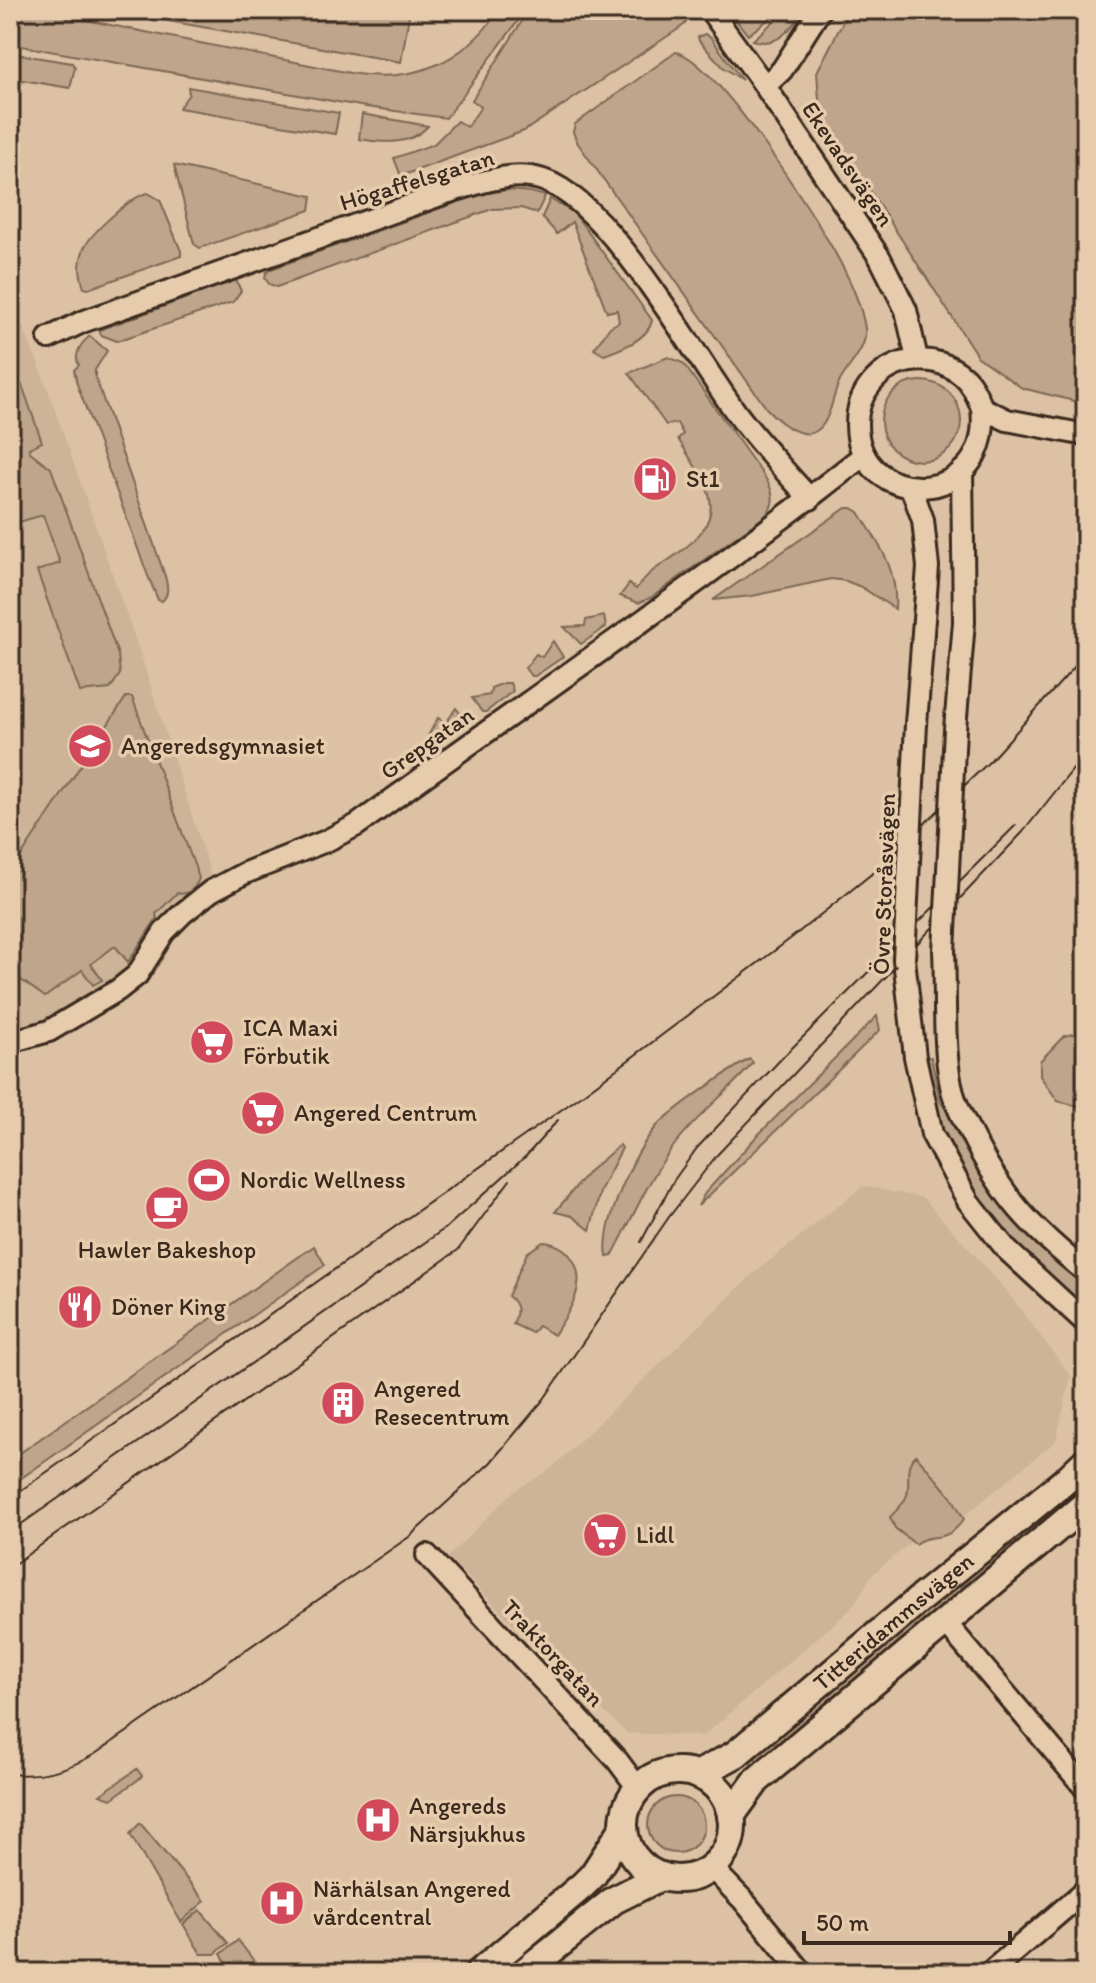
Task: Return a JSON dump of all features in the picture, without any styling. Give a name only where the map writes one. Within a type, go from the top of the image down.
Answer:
[{"type":"street","name":"Ekevadsvägen","points":[[710,10],[880,258],[906,310],[917,359]]},
{"type":"street","points":[[765,86],[782,70],[820,10]]},
{"type":"street","name":"Högaffelsgatan","points":[[49,338],[82,322],[443,194],[504,178],[542,179],[561,187],[592,211],[650,287],[736,411],[810,499]]},
{"type":"street","points":[[917,359],[943,364],[965,377],[982,408],[984,425],[974,458],[962,471],[938,485],[911,487],[884,476],[864,455],[857,434],[857,413],[864,392],[877,375],[896,364],[917,359]]},
{"type":"street","points":[[982,408],[1007,420],[1086,435]]},
{"type":"street","name":"Grepgatan","points":[[10,1042],[49,1031],[118,990],[137,975],[164,932],[211,891],[357,825],[582,667],[810,499],[864,455]]},
{"type":"street","points":[[962,471],[964,622],[955,729],[944,951],[949,1077],[958,1107],[985,1162],[1014,1207],[1043,1238],[1086,1272]]},
{"type":"street","name":"Övre Storåsvägen","points":[[911,487],[923,520],[928,567],[904,959],[918,1072],[932,1134],[968,1201],[1007,1250],[1086,1323]]},
{"type":"street","name":"Titteridammsvägen","points":[[697,1775],[736,1754],[1086,1461]]},
{"type":"street","name":"Titteridammsvägen","points":[[731,1816],[757,1780],[1086,1504]]},
{"type":"street","name":"Traktorgatan","points":[[427,1555],[617,1760],[638,1788]]},
{"type":"street","points":[[945,1622],[1086,1789]]},
{"type":"street","points":[[669,1772],[697,1775],[719,1791],[731,1816],[728,1844],[711,1867],[698,1875],[684,1878],[662,1876],[647,1869],[635,1858],[627,1843],[624,1827],[627,1806],[638,1788],[649,1779],[669,1772]]},
{"type":"street","points":[[479,1973],[593,1875],[624,1827]]},
{"type":"street","points":[[711,1867],[743,1900],[803,1973]]},
{"type":"street","points":[[523,1973],[614,1900],[662,1876]]},
{"type":"street","points":[[989,1973],[1086,1890]]},
{"type":"shaded area","points":[[10,10],[36,10],[373,76],[415,72],[435,66],[470,44],[499,10],[526,10],[446,118],[366,107],[10,44]]},
{"type":"shaded area","points":[[105,10],[410,10],[401,62]]},
{"type":"shaded area","points":[[529,10],[689,10],[691,14],[677,30],[524,131],[401,176],[394,158],[434,144],[457,121],[467,127],[481,107],[472,100]]},
{"type":"shaded area","points":[[744,10],[781,10],[748,35],[735,19]]},
{"type":"shaded area","points":[[786,10],[803,13],[782,36],[769,42],[753,40]]},
{"type":"shaded area","points":[[849,10],[1086,10],[1086,404],[1022,388],[978,357],[820,114],[817,72]]},
{"type":"shaded area","points":[[705,34],[742,80],[723,67],[699,41],[698,37]]},
{"type":"shaded area","points":[[676,52],[694,62],[715,82],[765,144],[828,240],[858,301],[865,328],[864,342],[836,389],[828,415],[815,432],[798,432],[767,409],[577,142],[573,132],[575,124]]},
{"type":"shaded area","points":[[10,53],[72,63],[75,67],[70,88],[10,78]]},
{"type":"shaded area","points":[[188,87],[339,113],[335,134],[179,108],[189,94]]},
{"type":"shaded area","points":[[362,114],[428,126],[405,140],[359,139]]},
{"type":"shaded area","points":[[174,165],[312,196],[310,210],[200,248],[194,244]]},
{"type":"shaded area","points":[[508,190],[545,196],[537,213],[521,208],[492,209],[277,287],[265,278],[271,269],[482,194]]},
{"type":"shaded area","points":[[148,193],[160,200],[181,256],[84,288],[80,265],[87,244],[121,208]]},
{"type":"shaded area","points":[[550,199],[574,213],[652,320],[646,333],[618,350],[604,355],[594,349],[610,327],[619,322],[617,310],[607,312],[572,222],[557,234],[542,217]]},
{"type":"shaded area","points":[[236,280],[241,291],[233,302],[117,341],[101,335],[99,330]]},
{"type":"shaded area","name":"Angeredsgymnasiet","points":[[10,296],[41,370],[142,659],[213,882],[132,966],[10,1045]]},
{"type":"shaded area","points":[[90,336],[107,351],[95,370],[95,376],[165,576],[167,592],[162,601],[158,600],[148,576],[77,384],[74,370],[79,365],[77,353]]},
{"type":"shaded area","points":[[668,357],[683,363],[766,479],[772,503],[765,516],[652,597],[639,603],[620,596],[629,584],[636,589],[648,575],[692,542],[710,515],[707,488],[678,439],[683,434],[677,423],[666,425],[629,373]]},
{"type":"shaded area","points":[[921,381],[936,384],[949,393],[958,406],[961,421],[958,436],[949,449],[936,458],[921,461],[906,458],[893,449],[884,436],[881,421],[884,406],[893,393],[906,384]]},
{"type":"shaded area","points":[[22,385],[42,442],[29,448],[30,452],[51,468],[118,655],[120,674],[110,689],[80,692],[37,571],[60,563],[43,515],[19,522],[10,496],[10,389]]},
{"type":"shaded area","points":[[846,508],[859,512],[886,558],[893,581],[895,609],[861,587],[831,579],[752,596],[713,600]]},
{"type":"shaded area","points":[[604,616],[606,627],[581,644],[564,627],[585,626],[586,620]]},
{"type":"shaded area","points":[[553,641],[563,657],[531,676],[525,668],[536,654],[542,657]]},
{"type":"shaded area","points":[[510,683],[513,691],[482,712],[472,698],[490,695],[491,688]]},
{"type":"shaded area","points":[[126,697],[132,697],[199,878],[191,890],[177,893],[156,914],[157,918],[128,962],[115,946],[91,964],[102,980],[93,985],[82,970],[45,997],[10,972],[10,873]]},
{"type":"shaded area","points":[[456,708],[468,723],[434,743],[428,736],[438,718],[446,723]]},
{"type":"shaded area","points":[[877,1016],[880,1030],[698,1206],[705,1193],[757,1136]]},
{"type":"shaded area","points":[[1086,1031],[1086,1108],[1058,1101],[1040,1076],[1040,1061],[1064,1036]]},
{"type":"shaded area","points":[[931,1057],[940,1101],[958,1127],[987,1185],[1033,1241],[1086,1283],[1086,1310],[1013,1245],[980,1205],[954,1159],[945,1134],[926,1058]]},
{"type":"shaded area","points":[[750,1059],[753,1063],[694,1122],[666,1156],[612,1256],[607,1257],[606,1243],[614,1208],[629,1171],[647,1139],[673,1112]]},
{"type":"shaded area","points":[[620,1145],[622,1148],[601,1189],[590,1230],[572,1216],[555,1212],[589,1171]]},
{"type":"shaded area","points":[[863,1186],[923,1198],[1003,1287],[1071,1376],[1056,1441],[958,1521],[917,1537],[871,1576],[851,1609],[703,1736],[627,1733],[551,1663],[448,1557],[513,1492],[551,1469],[752,1275]]},
{"type":"shaded area","points":[[543,1242],[555,1245],[571,1257],[578,1277],[575,1297],[554,1335],[538,1326],[532,1333],[513,1324],[516,1309],[508,1296],[527,1253]]},
{"type":"shaded area","points":[[314,1246],[325,1265],[10,1486],[10,1460]]},
{"type":"shaded area","points":[[916,1455],[953,1499],[964,1519],[951,1532],[915,1544],[895,1528],[890,1517],[906,1498],[908,1469]]},
{"type":"shaded area","points":[[1086,1472],[1086,1493],[760,1764],[751,1754]]},
{"type":"shaded area","points":[[137,1769],[142,1776],[111,1799],[100,1795]]},
{"type":"shaded area","points":[[676,1797],[696,1805],[704,1825],[696,1845],[676,1853],[656,1845],[648,1825],[656,1805]]},
{"type":"shaded area","points":[[140,1823],[205,1901],[181,1922],[130,1834]]},
{"type":"shaded area","points":[[588,1895],[594,1902],[509,1973],[499,1973],[566,1916]]},
{"type":"shaded area","points":[[200,1910],[228,1943],[215,1954],[201,1954],[183,1924]]},
{"type":"shaded area","points":[[238,1940],[254,1961],[248,1973],[232,1973],[221,1954]]},
{"type":"tram line","points":[[10,1498],[578,1098],[790,939],[874,872],[989,762],[1086,654]]},
{"type":"tram line","points":[[10,1774],[54,1771],[95,1754],[409,1537],[490,1463],[544,1399],[669,1217],[717,1155],[1023,832],[1086,753]]},
{"type":"tram line","points":[[641,1242],[674,1180],[697,1148],[783,1057],[1016,825]]},
{"type":"tram line","points":[[10,1532],[447,1227],[526,1156],[558,1120]]},
{"type":"tram line","points":[[10,1567],[458,1250],[510,1180]]},
{"type":"place","name":"St1","points":[[655,479]]},
{"type":"place","name":"Angeredsgymnasiet","points":[[90,746]]},
{"type":"place","name":"ICA Maxi Förbutik","points":[[212,1042]]},
{"type":"place","name":"Angered Centrum","points":[[263,1113]]},
{"type":"place","name":"Nordic Wellness","points":[[209,1180]]},
{"type":"place","name":"Hawler Bakeshop","points":[[167,1208]]},
{"type":"place","name":"Döner King","points":[[80,1307]]},
{"type":"place","name":"Angered Resecentrum","points":[[343,1403]]},
{"type":"place","name":"Lidl","points":[[605,1535]]},
{"type":"place","name":"Angereds Närsjukhus","points":[[378,1820]]},
{"type":"place","name":"Närhälsan Angered vårdcentral","points":[[282,1903]]}]
